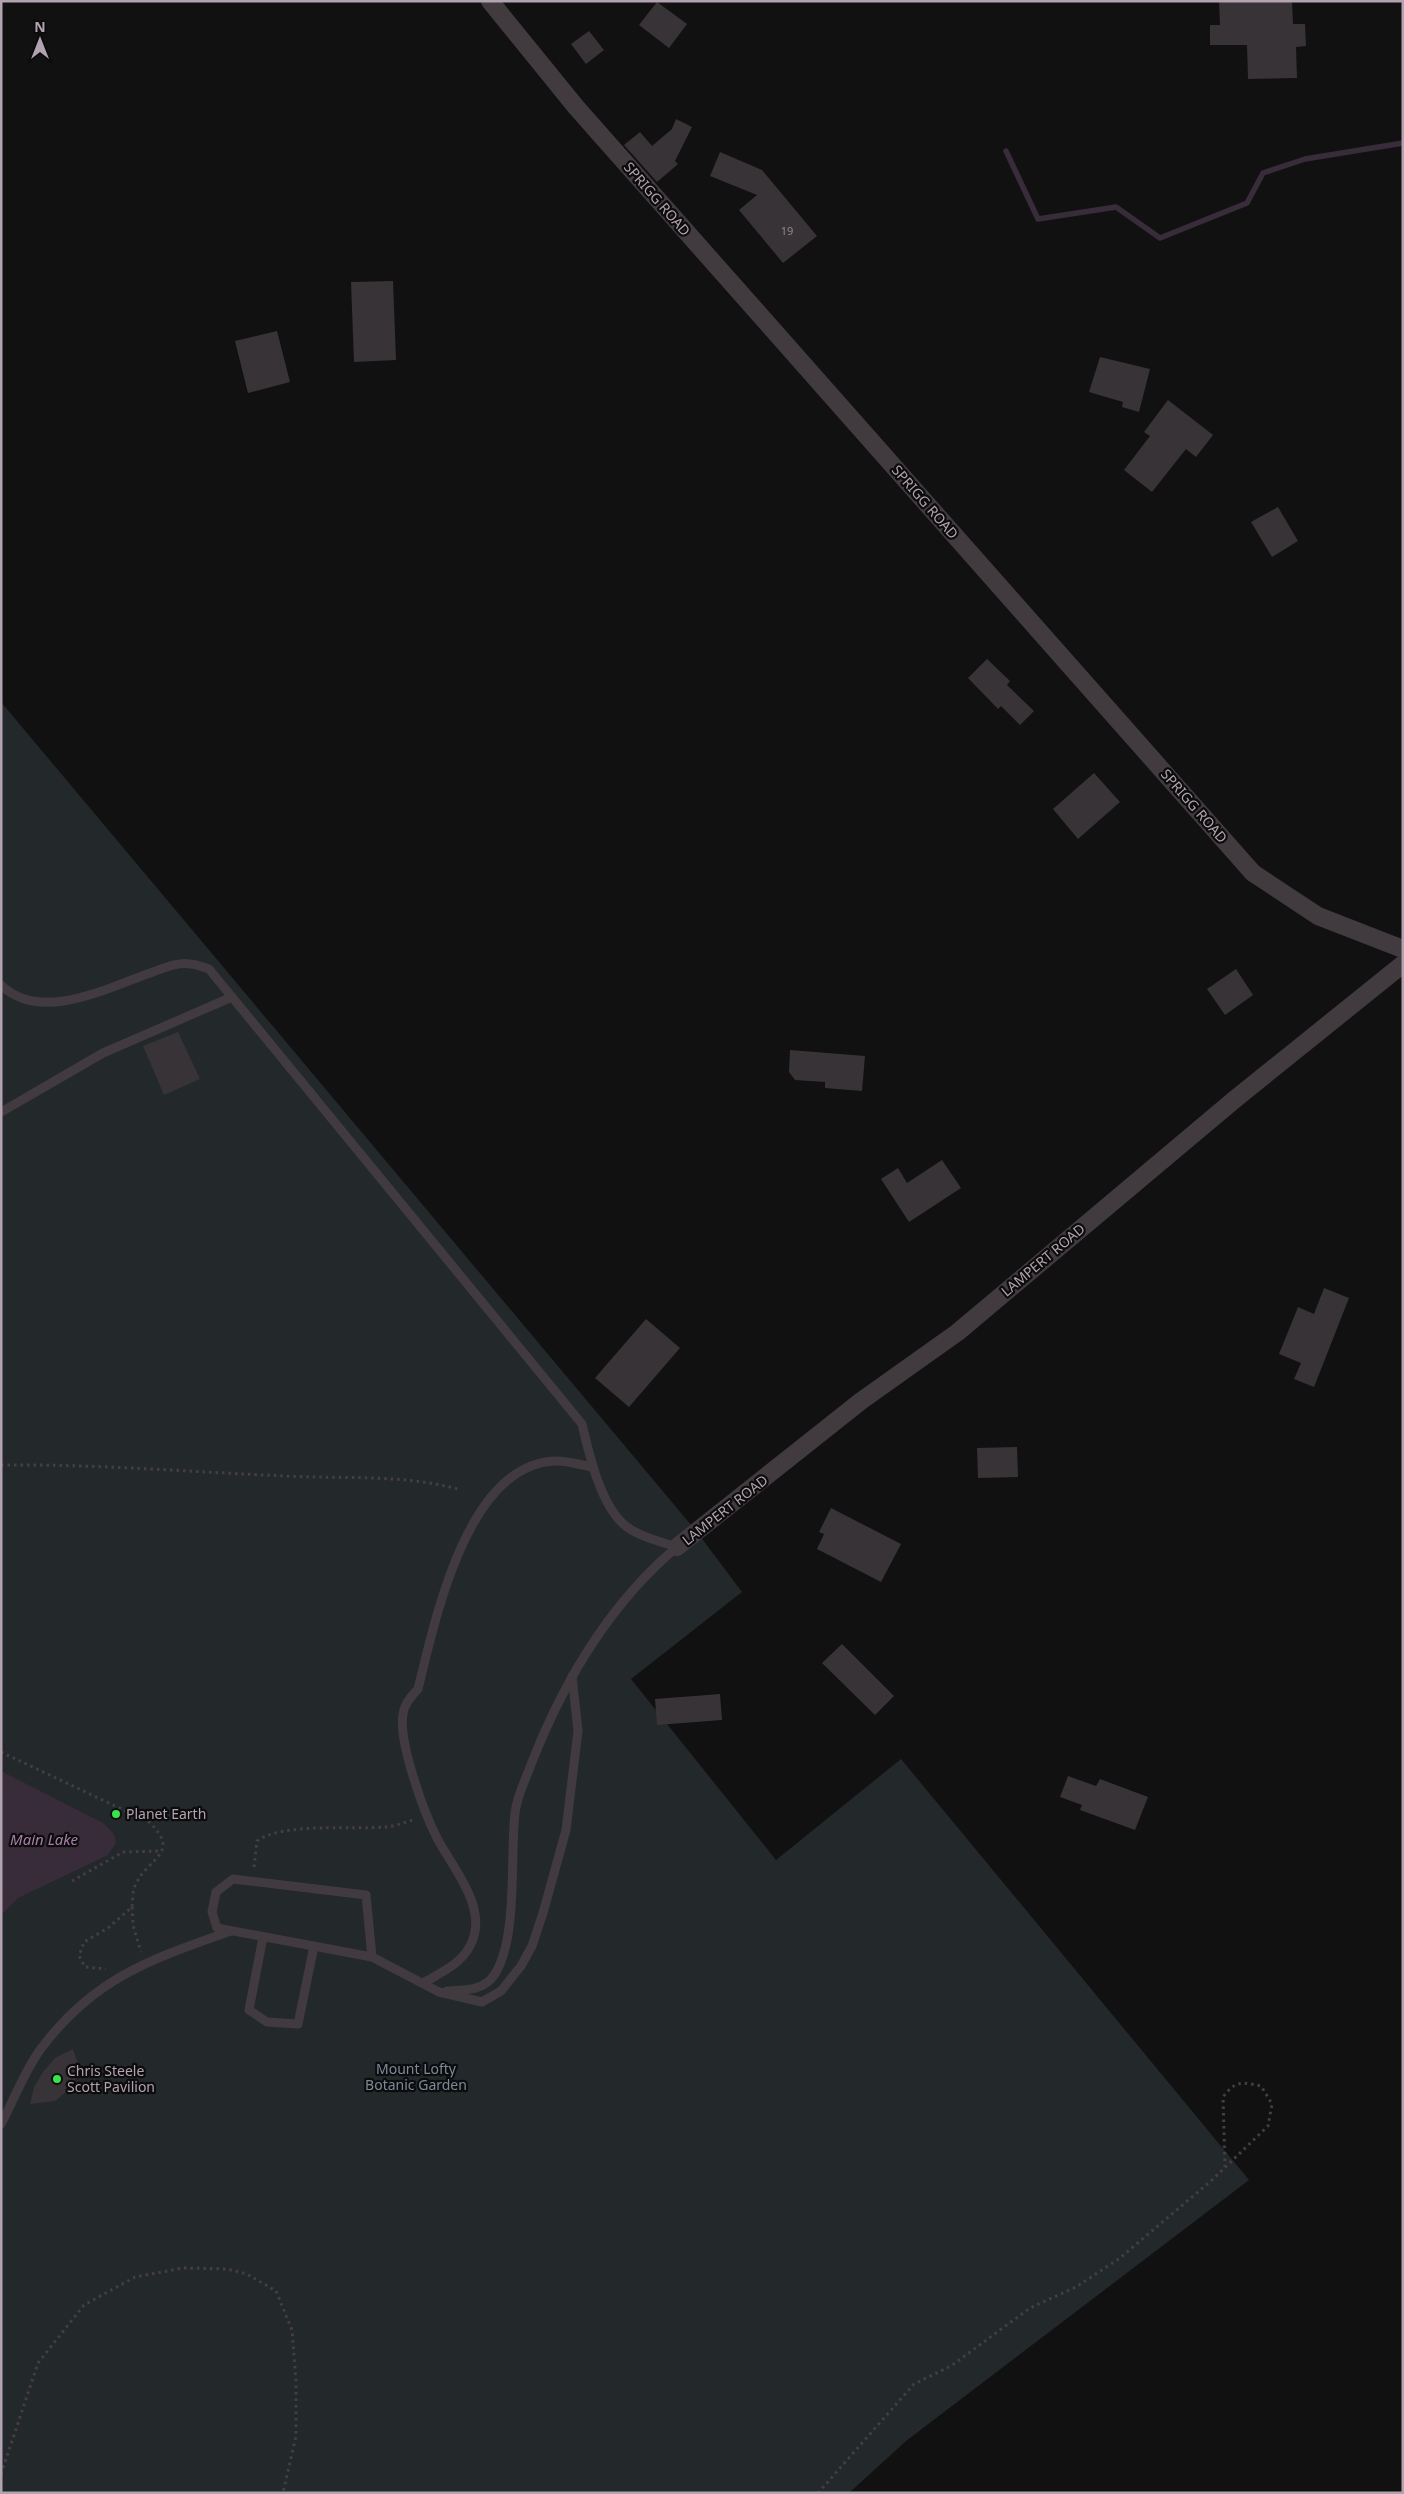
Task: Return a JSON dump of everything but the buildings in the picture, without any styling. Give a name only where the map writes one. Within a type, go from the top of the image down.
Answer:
[{"type":"street","name":"SPRIGG ROAD","points":[[490,1],[576,107],[1253,872],[1318,916],[1403,949]]},
{"type":"street","name":"LAMPERT ROAD","points":[[677,1547],[861,1401],[958,1332],[1234,1100],[1403,964]]},
{"type":"lane","points":[[1,985],[22,999],[52,1002],[71,1000],[172,966],[190,963],[209,969],[582,1424],[592,1467],[597,1475],[608,1505],[620,1521],[640,1534],[677,1547],[629,1594],[599,1632],[572,1676],[547,1725],[519,1795],[515,1811],[509,1923],[500,1963],[486,1983],[476,1989],[438,1992]]},
{"type":"lane","points":[[1,1112],[103,1053],[232,997]]},
{"type":"lane","points":[[422,1983],[456,1964],[471,1944],[475,1930],[474,1912],[462,1879],[437,1837],[428,1816],[409,1758],[403,1732],[402,1714],[408,1699],[418,1689],[444,1596],[462,1546],[481,1510],[498,1488],[514,1474],[534,1465],[555,1461],[592,1467]]},
{"type":"lane","points":[[372,1957],[366,1895],[233,1879],[216,1892],[212,1912],[218,1928],[372,1957],[438,1992],[482,2002],[501,1991],[521,1966],[532,1946],[566,1830],[578,1731],[572,1676]]},
{"type":"lane","points":[[1,2124],[39,2051],[96,1991],[166,1954],[232,1931]]},
{"type":"lane","points":[[263,1937],[249,2010],[267,2022],[298,2024],[314,1946]]},
{"type":"path","points":[[1,1465],[295,1477],[361,1476],[430,1481],[458,1489]]},
{"type":"path","points":[[1,1752],[150,1822],[160,1832],[164,1843],[162,1851],[134,1886],[132,1907],[137,1942],[145,1964]]},
{"type":"path","points":[[254,1882],[257,1841],[265,1835],[320,1828],[388,1826],[428,1816]]},
{"type":"path","points":[[72,1881],[123,1852],[162,1851]]},
{"type":"path","points":[[114,1968],[98,1969],[85,1967],[79,1956],[84,1942],[108,1928],[132,1907]]},
{"type":"path","points":[[818,2493],[914,2384],[951,2366],[1030,2308],[1076,2288],[1120,2258],[1225,2167],[1268,2126],[1272,2104],[1261,2086],[1245,2082],[1232,2085],[1223,2097],[1225,2167]]},
{"type":"path","points":[[1,2474],[38,2363],[84,2305],[135,2277],[183,2268],[227,2269],[247,2274],[276,2291],[292,2330],[296,2381],[296,2436],[283,2493]]},
{"type":"green space","name":"Mount Lofty Botanic Garden","points":[[1,702],[697,1532],[742,1592],[631,1679],[776,1860],[901,1759],[1249,2180],[906,2441],[849,2493],[1,2493]]},
{"type":"water","name":"Main Lake","points":[[1,1771],[103,1823],[114,1834],[116,1843],[108,1855],[18,1898],[1,1915]]},
{"type":"waterway","points":[[1006,151],[1038,219],[1116,207],[1160,238],[1247,203],[1263,173],[1305,159],[1403,143]]},
{"type":"place","name":"Planet Earth","points":[[116,1814]]},
{"type":"place","name":"Chris Steele Scott Pavilion","points":[[57,2079]]}]
